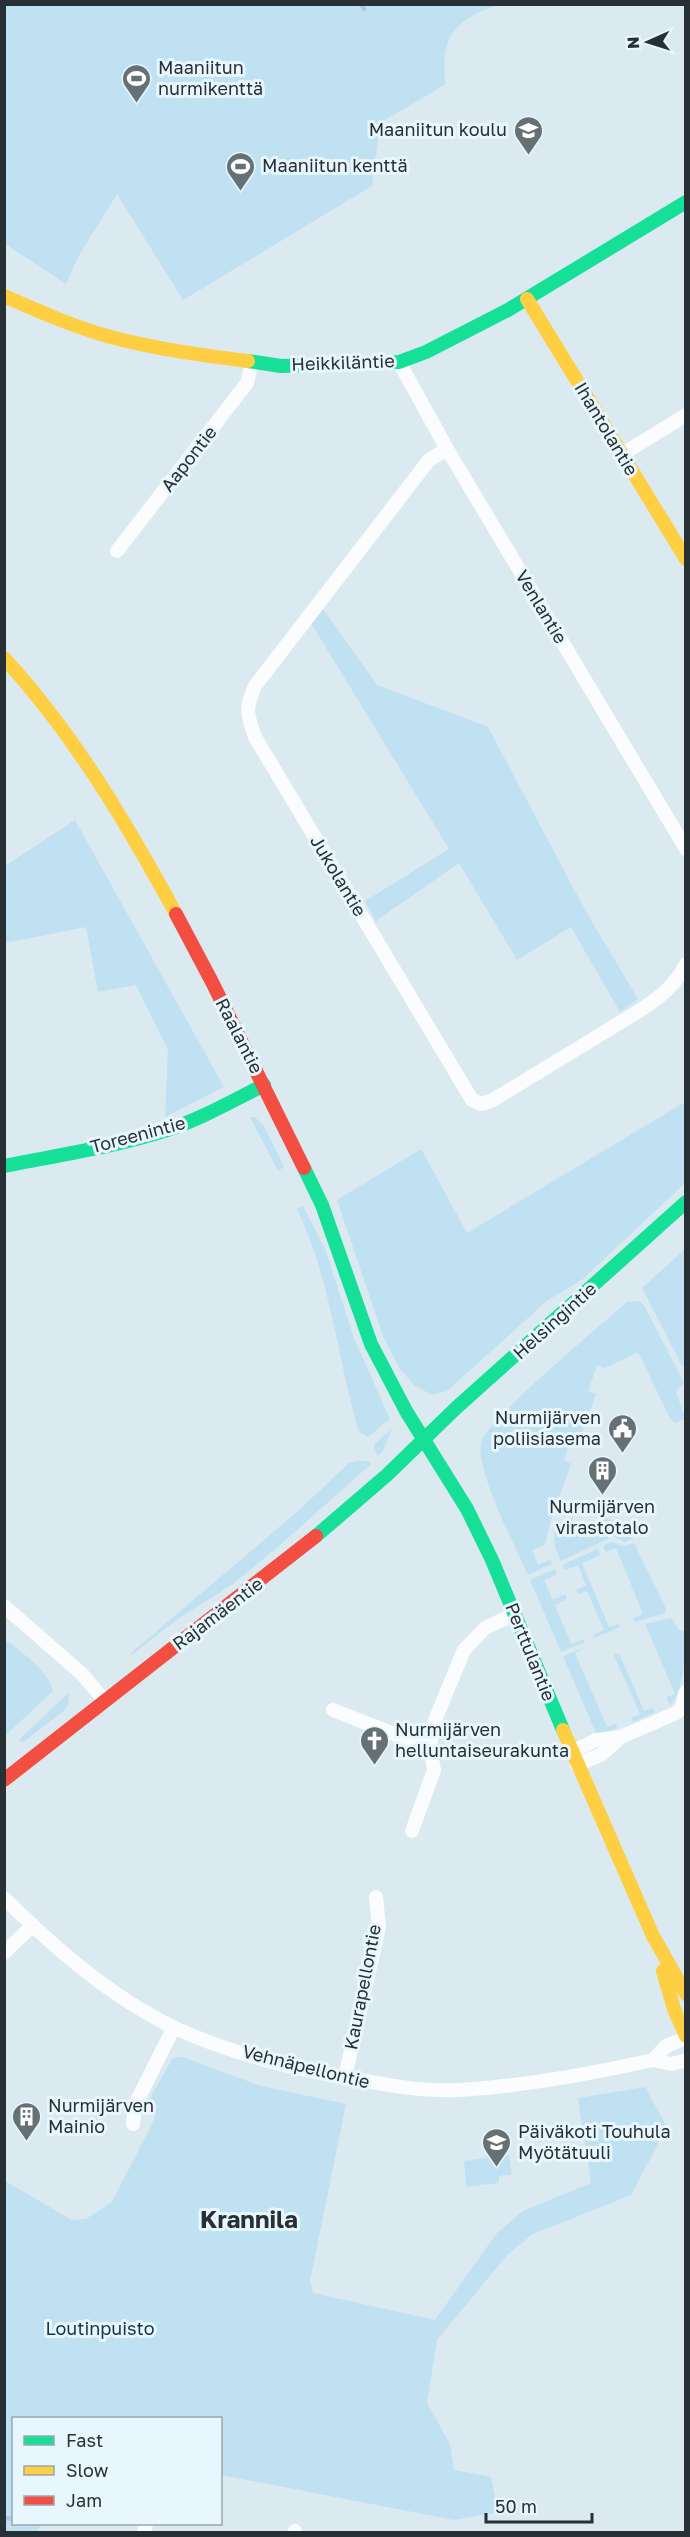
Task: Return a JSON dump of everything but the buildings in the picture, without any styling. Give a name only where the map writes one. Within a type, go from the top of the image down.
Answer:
[{"type":"street","name":"Heikkiläntie","points":[[4,296],[42,313],[106,336],[160,349],[281,366],[399,362],[426,352],[527,299],[686,202]]},
{"type":"street","name":"Ihantolantie","points":[[527,299],[686,559]]},
{"type":"street","name":"Aapontie","points":[[117,551],[248,383],[252,362]]},
{"type":"street","name":"Venlantie","points":[[399,362],[447,449],[686,849]]},
{"type":"street","points":[[621,455],[686,415]]},
{"type":"street","name":"Jukolantie","points":[[447,449],[429,460],[255,687],[248,703],[248,718],[255,737],[472,1100],[481,1104],[494,1100],[649,1005],[678,979],[686,964]]},
{"type":"street","name":"Raalantie","points":[[4,658],[28,684],[84,760],[134,836],[264,1085],[322,1205],[371,1344],[387,1378],[424,1440]]},
{"type":"street","name":"Toreenintie","points":[[5,1162],[136,1139],[168,1130],[264,1085]]},
{"type":"street","name":"Helsingintie","points":[[424,1440],[456,1408],[686,1202]]},
{"type":"street","name":"Perttulantie","points":[[424,1440],[466,1509],[492,1560],[577,1765],[653,1936],[686,1994]]},
{"type":"street","name":"Rajamäentie","points":[[4,1780],[140,1672],[276,1570],[387,1475],[424,1440]]},
{"type":"street","points":[[4,1606],[82,1674],[105,1701]]},
{"type":"street","points":[[412,1831],[434,1770],[430,1748],[433,1725],[464,1650],[485,1628],[514,1614]]},
{"type":"street","points":[[572,1752],[596,1740],[621,1737],[683,1709],[686,1692]]},
{"type":"street","points":[[333,1710],[430,1748]]},
{"type":"street","points":[[577,1765],[602,1754],[621,1737]]},
{"type":"street","name":"Kaurapellontie","points":[[345,2077],[379,1927],[376,1897]]},
{"type":"street","name":"Vehnäpellontie","points":[[4,1898],[32,1926],[98,1980],[138,2007],[174,2027],[265,2060],[406,2088],[458,2090],[518,2085],[653,2060],[672,2064],[686,2060]]},
{"type":"street","points":[[4,1953],[32,1926]]},
{"type":"street","name":"Perttulantie","points":[[653,1936],[674,2009],[686,2037]]},
{"type":"street","points":[[133,2124],[135,2105],[174,2027]]},
{"type":"street","name":"Vehnäpellontie","points":[[653,2060],[666,2046],[686,2037]]},
{"type":"green space","points":[[4,5],[500,5],[472,16],[454,32],[445,54],[446,84],[380,123],[372,186],[183,300],[117,194],[78,257],[66,284],[5,244]]},
{"type":"green space","points":[[323,609],[377,685],[488,727],[585,910],[638,999],[620,1012],[571,927],[517,960],[459,863],[376,921],[365,901],[449,849],[311,623]]},
{"type":"green space","points":[[75,820],[224,1087],[165,1117],[168,1050],[136,985],[98,992],[86,927],[5,943],[5,866]]},
{"type":"green space","points":[[685,1102],[685,1183],[583,1279],[548,1300],[447,1391],[432,1395],[414,1385],[400,1369],[383,1336],[337,1200],[421,1149],[467,1233]]},
{"type":"green space","points":[[250,1117],[255,1117],[264,1126],[284,1167],[278,1171]]},
{"type":"green space","points":[[303,1206],[325,1249],[354,1338],[390,1419],[368,1437],[359,1432],[351,1404],[326,1291],[309,1236],[297,1209]]},
{"type":"green space","points":[[685,1249],[686,1365],[682,1366],[642,1288]]},
{"type":"green space","points":[[639,1301],[644,1305],[684,1383],[676,1391],[685,1419],[675,1423],[670,1418],[638,1352],[605,1368],[597,1365],[588,1391],[596,1394],[580,1438],[572,1435],[564,1460],[571,1464],[551,1520],[545,1545],[532,1550],[538,1565],[550,1560],[552,1564],[528,1575],[490,1489],[484,1470],[481,1442],[503,1414],[547,1372],[627,1302]]},
{"type":"green space","points":[[392,1429],[383,1451],[378,1456],[374,1444]]},
{"type":"green space","points":[[368,1461],[371,1464],[279,1546],[233,1584],[176,1620],[133,1654],[131,1653],[298,1511],[349,1463]]},
{"type":"green space","points":[[573,1517],[570,1529],[595,1538],[603,1517],[614,1521],[608,1539],[561,1561],[554,1543],[555,1530],[557,1525]]},
{"type":"green space","points":[[622,1520],[632,1539],[625,1542],[615,1537]]},
{"type":"green space","points":[[611,1542],[624,1546],[634,1543],[666,1609],[665,1613],[635,1622],[633,1618],[643,1614],[616,1548],[606,1552],[603,1546]]},
{"type":"green space","points":[[598,1549],[600,1555],[582,1563],[609,1627],[619,1624],[620,1627],[594,1638],[593,1635],[604,1630],[587,1591],[578,1594],[576,1590],[586,1585],[578,1565],[565,1570],[562,1565]]},
{"type":"green space","points":[[555,1569],[557,1574],[544,1580],[553,1600],[565,1594],[567,1599],[555,1605],[571,1644],[584,1639],[585,1642],[561,1652],[530,1580]]},
{"type":"green space","points":[[671,1618],[679,1630],[685,1632],[685,1640],[681,1681],[675,1699],[670,1705],[666,1697],[675,1694],[645,1624]]},
{"type":"green space","points":[[7,1641],[46,1676],[53,1691],[5,1736],[4,1644]]},
{"type":"green space","points":[[583,1648],[575,1653],[607,1727],[616,1724],[617,1728],[597,1735],[563,1656]]},
{"type":"green space","points":[[619,1653],[644,1711],[653,1708],[655,1712],[633,1722],[631,1718],[640,1714],[614,1655]]},
{"type":"green space","points":[[69,1692],[68,1705],[64,1711],[22,1743],[19,1740]]},
{"type":"green space","name":"Loutinpuisto","points":[[183,2057],[261,2086],[346,2104],[310,2281],[313,2293],[435,2320],[497,2233],[523,2211],[591,2183],[578,2098],[645,2087],[667,2127],[631,2195],[533,2234],[508,2254],[437,2340],[427,2403],[450,2444],[454,2470],[491,2477],[498,2512],[454,2520],[222,2475],[222,2417],[12,2417],[12,2525],[40,2525],[38,2532],[5,2532],[5,2181],[72,2220],[86,2219],[112,2202],[155,2118],[149,2107],[152,2094],[173,2058]]},
{"type":"green space","points":[[509,2155],[512,2175],[499,2176],[499,2183],[466,2187],[464,2161]]},
{"type":"waterway","points":[[361,4],[364,9]]},
{"type":"waterway","points":[[4,2518],[12,2519]]},
{"type":"traffic: fast","points":[[248,361],[281,366],[399,362],[426,352],[508,310],[686,202]]},
{"type":"traffic: fast","points":[[4,1166],[107,1146],[180,1126],[264,1085]]},
{"type":"traffic: fast","points":[[304,1168],[322,1205],[371,1344],[406,1411],[467,1509],[492,1560],[563,1730]]},
{"type":"traffic: fast","points":[[316,1536],[387,1475],[456,1408],[686,1202]]},
{"type":"traffic: slow","points":[[4,296],[68,323],[125,341],[248,361]]},
{"type":"traffic: slow","points":[[527,299],[686,559]]},
{"type":"traffic: slow","points":[[4,658],[54,717],[98,781],[119,813],[176,914]]},
{"type":"traffic: slow","points":[[563,1730],[653,1936],[686,1994]]},
{"type":"traffic: slow","points":[[663,1971],[674,2009],[686,2036]]},
{"type":"traffic: jam","points":[[176,914],[304,1168]]},
{"type":"traffic: jam","points":[[4,1780],[316,1536]]},
{"type":"place","name":"Maaniitun nurmikenttä","points":[[137,104]]},
{"type":"place","name":"Maaniitun koulu","points":[[528,156]]},
{"type":"place","name":"Maaniitun kenttä","points":[[241,192]]},
{"type":"place","name":"Nurmijärven poliisiasema","points":[[622,1454]]},
{"type":"place","name":"Nurmijärven virastotalo","points":[[602,1496]]},
{"type":"place","name":"Nurmijärven helluntaiseurakunta","points":[[374,1766]]},
{"type":"place","name":"Nurmijärven Mainio","points":[[27,2142]]},
{"type":"place","name":"Päiväkoti Touhula Myötätuuli","points":[[497,2168]]},
{"type":"district","name":"Krannila","points":[[249,2220]]}]
